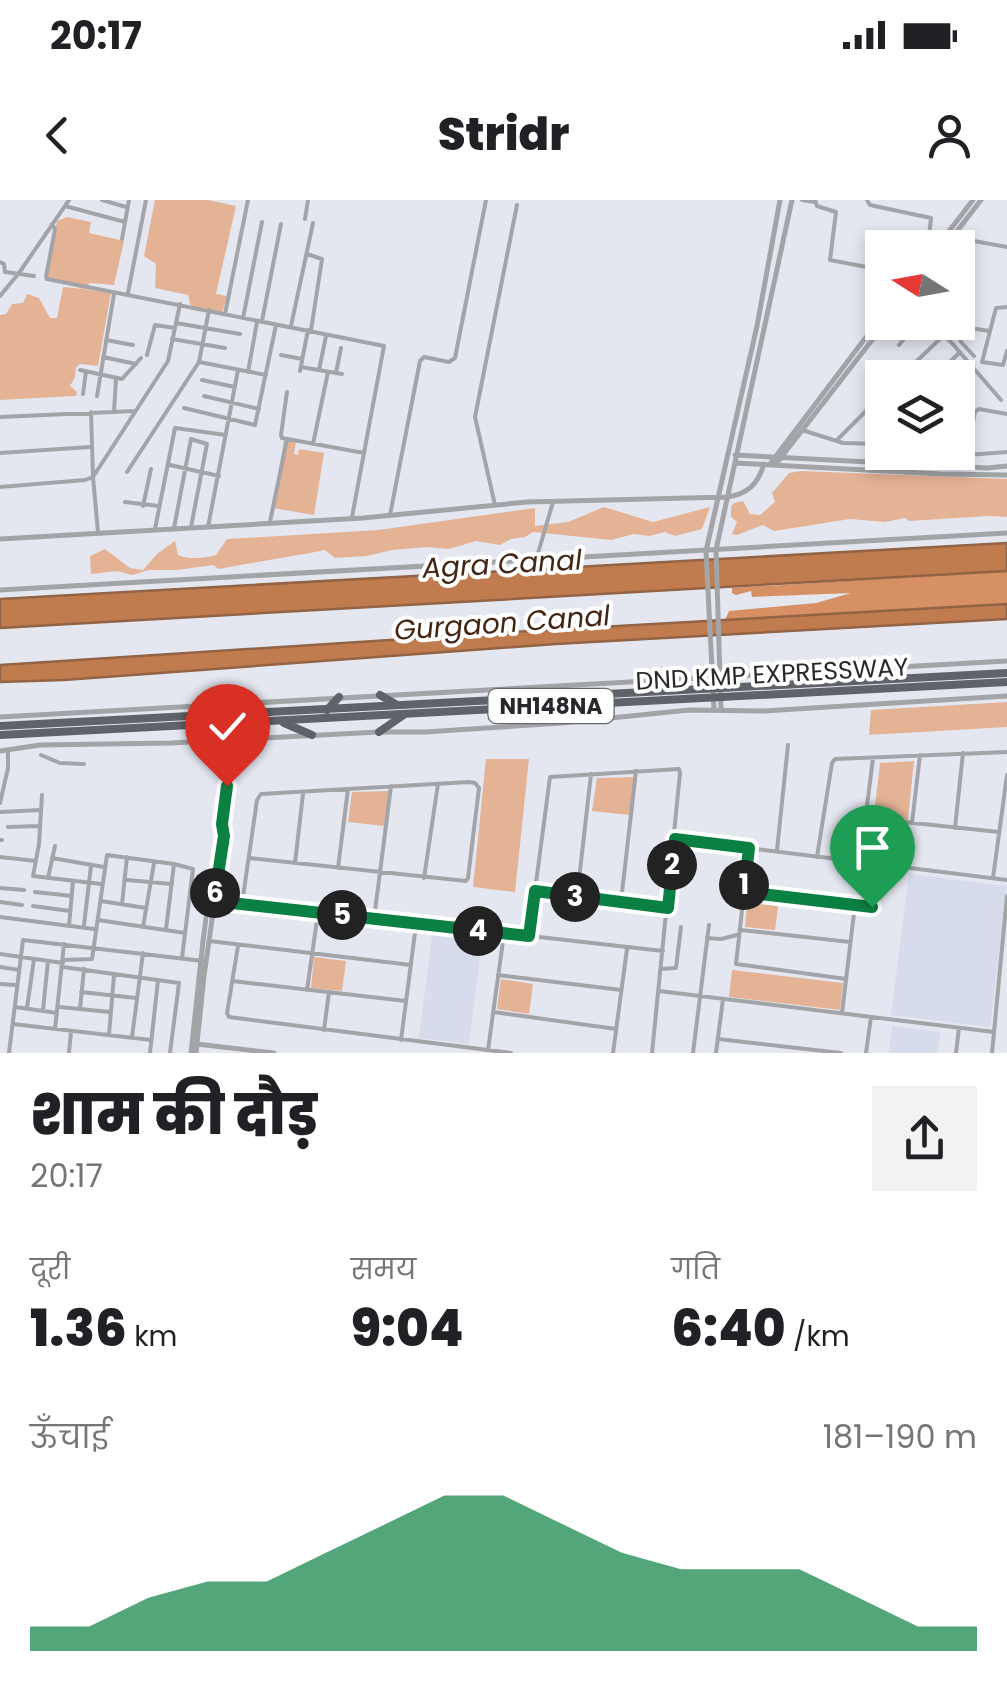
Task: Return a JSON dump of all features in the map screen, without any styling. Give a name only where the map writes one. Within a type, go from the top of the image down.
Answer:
[{"type":"highway","name":"DND KMP EXPRESSWAY","points":[[0,735],[409,714],[1007,673]]},
{"type":"highway","name":"DND KMP EXPRESSWAY","points":[[0,726],[441,703],[1007,682]]},
{"type":"highway","points":[[380,695],[398,705]]},
{"type":"highway","points":[[327,710],[339,697]]},
{"type":"highway","points":[[379,732],[409,714]]},
{"type":"highway","points":[[279,720],[312,735]]},
{"type":"street","points":[[61,200],[125,222]]},
{"type":"street","points":[[102,200],[128,207]]},
{"type":"street","points":[[122,239],[129,200]]},
{"type":"street","points":[[128,296],[146,200]]},
{"type":"street","points":[[225,314],[248,200]]},
{"type":"street","points":[[304,219],[308,200]]},
{"type":"street","points":[[390,516],[420,361],[424,357],[454,360],[486,200]]},
{"type":"street","points":[[718,710],[711,676],[706,554],[731,459],[780,200]]},
{"type":"street","points":[[731,459],[792,200]]},
{"type":"street","points":[[802,200],[815,201],[817,206],[836,211],[830,260],[865,267]]},
{"type":"street","points":[[867,200],[870,204],[929,216],[930,230]]},
{"type":"street","points":[[953,230],[977,200]]},
{"type":"street","points":[[0,296],[2,288],[19,273],[67,203]]},
{"type":"street","points":[[495,505],[475,417],[517,205]]},
{"type":"street","points":[[956,230],[965,215]]},
{"type":"street","points":[[243,318],[262,222]]},
{"type":"street","points":[[52,224],[46,278],[384,346],[352,518]]},
{"type":"street","points":[[248,372],[281,224]]},
{"type":"street","points":[[291,326],[313,224]]},
{"type":"street","points":[[975,241],[1007,247]]},
{"type":"street","points":[[307,254],[322,259],[301,369],[339,374],[341,348]]},
{"type":"street","points":[[0,262],[4,271],[34,276]]},
{"type":"street","points":[[97,396],[114,294]]},
{"type":"street","points":[[0,487],[92,477],[170,358],[180,304]]},
{"type":"street","points":[[1007,307],[996,308],[982,362],[1003,365],[1007,350]]},
{"type":"street","points":[[127,472],[198,362],[209,310]]},
{"type":"street","points":[[184,408],[255,424],[277,324]]},
{"type":"street","points":[[147,355],[155,325],[240,334]]},
{"type":"street","points":[[974,356],[955,328],[990,331]]},
{"type":"street","points":[[318,370],[326,334]]},
{"type":"street","points":[[172,339],[224,348]]},
{"type":"street","points":[[778,456],[865,339]]},
{"type":"street","points":[[106,340],[133,345]]},
{"type":"street","points":[[0,539],[390,516],[495,505],[723,497],[748,491],[802,430],[872,340]]},
{"type":"street","points":[[899,345],[903,340]]},
{"type":"street","points":[[918,360],[939,340]]},
{"type":"street","points":[[949,340],[967,360]]},
{"type":"street","points":[[951,360],[960,352]]},
{"type":"street","points":[[281,355],[302,359]]},
{"type":"street","points":[[103,357],[136,364]]},
{"type":"street","points":[[82,394],[83,370],[124,378],[140,358]]},
{"type":"street","points":[[198,362],[266,375]]},
{"type":"street","points":[[208,527],[238,370]]},
{"type":"street","points":[[975,370],[1000,400]]},
{"type":"street","points":[[313,444],[328,372]]},
{"type":"street","points":[[114,412],[116,378]]},
{"type":"street","points":[[202,380],[235,387]]},
{"type":"street","points":[[288,392],[282,438],[365,453]]},
{"type":"street","points":[[204,396],[259,409]]},
{"type":"street","points":[[975,412],[979,409],[1007,414]]},
{"type":"street","points":[[0,416],[136,411]]},
{"type":"street","points":[[91,412],[98,532]]},
{"type":"street","points":[[836,441],[865,413]]},
{"type":"street","points":[[154,529],[176,427],[226,436]]},
{"type":"street","points":[[802,430],[836,441],[865,443]]},
{"type":"street","points":[[174,528],[191,438],[207,443],[191,528]]},
{"type":"street","points":[[270,523],[286,439]]},
{"type":"street","points":[[0,454],[91,447]]},
{"type":"street","points":[[975,454],[1007,452]]},
{"type":"street","points":[[731,459],[778,456],[865,461]]},
{"type":"street","points":[[731,459],[922,474],[1007,475]]},
{"type":"street","points":[[169,464],[219,476]]},
{"type":"street","points":[[975,466],[1007,466]]},
{"type":"street","points":[[143,506],[151,469]]},
{"type":"street","points":[[718,710],[721,676],[716,554],[723,497]]},
{"type":"street","points":[[125,502],[160,506]]},
{"type":"street","points":[[536,560],[553,502]]},
{"type":"street","points":[[0,590],[536,560],[716,554],[1007,533]]},
{"type":"street","points":[[0,717],[1007,661]]},
{"type":"street","points":[[0,802],[8,768],[4,750],[40,745],[425,732],[689,710],[781,710],[1007,696]]},
{"type":"street","points":[[203,961],[209,942],[217,835],[222,824],[232,739]]},
{"type":"street","points":[[40,745],[42,763]]},
{"type":"street","points":[[777,852],[788,746]]},
{"type":"street","points":[[817,857],[832,762],[836,759],[1007,752]]},
{"type":"street","points":[[955,828],[963,753]]},
{"type":"street","points":[[41,756],[60,763],[84,764]]},
{"type":"street","points":[[912,823],[920,756]]},
{"type":"street","points":[[860,862],[873,758]]},
{"type":"street","points":[[529,936],[548,779],[680,770],[652,1053]]},
{"type":"street","points":[[621,902],[636,771]]},
{"type":"street","points":[[577,897],[591,774]]},
{"type":"street","points":[[993,878],[1007,775]]},
{"type":"street","points":[[242,904],[258,796],[470,782],[478,788],[466,882],[250,858]]},
{"type":"street","points":[[424,878],[438,784]]},
{"type":"street","points":[[374,919],[392,786]]},
{"type":"street","points":[[338,868],[348,789]]},
{"type":"street","points":[[296,864],[304,792]]},
{"type":"street","points":[[42,794],[34,876],[101,884]]},
{"type":"street","points":[[0,812],[41,810]]},
{"type":"street","points":[[866,818],[1000,832]]},
{"type":"street","points":[[8,828],[40,826]]},
{"type":"street","points":[[675,839],[1007,880]]},
{"type":"street","points":[[48,878],[55,846]]},
{"type":"street","points":[[749,848],[735,959],[738,966],[846,980]]},
{"type":"street","points":[[63,963],[92,958],[107,855],[174,864],[193,871],[182,958]]},
{"type":"street","points":[[0,857],[36,860]]},
{"type":"street","points":[[122,904],[127,857]]},
{"type":"street","points":[[52,858],[104,867]]},
{"type":"street","points":[[143,927],[154,861]]},
{"type":"street","points":[[165,930],[174,864]]},
{"type":"street","points":[[84,928],[92,866]]},
{"type":"street","points":[[124,880],[172,884]]},
{"type":"street","points":[[69,926],[73,881]]},
{"type":"street","points":[[0,888],[24,890]]},
{"type":"street","points":[[535,891],[668,908]]},
{"type":"street","points":[[35,892],[72,896]]},
{"type":"street","points":[[744,892],[872,907]]},
{"type":"street","points":[[992,1053],[1004,959],[1007,896]]},
{"type":"street","points":[[100,901],[146,908]]},
{"type":"street","points":[[212,901],[663,951]]},
{"type":"street","points":[[194,1053],[212,901]]},
{"type":"street","points":[[0,902],[22,905]]},
{"type":"street","points":[[842,1013],[855,905]]},
{"type":"street","points":[[32,906],[70,911]]},
{"type":"street","points":[[308,990],[318,913]]},
{"type":"street","points":[[0,917],[97,929]]},
{"type":"street","points":[[98,920],[185,933]]},
{"type":"street","points":[[401,1040],[417,924]]},
{"type":"street","points":[[661,969],[676,968],[681,926]]},
{"type":"street","points":[[694,1053],[708,926]]},
{"type":"street","points":[[707,938],[721,939],[739,932],[850,942]]},
{"type":"street","points":[[488,1050],[504,934]]},
{"type":"street","points":[[9,1053],[23,940],[203,961]]},
{"type":"street","points":[[209,942],[411,965]]},
{"type":"street","points":[[55,1029],[64,943]]},
{"type":"street","points":[[238,946],[229,1017],[511,1053]]},
{"type":"street","points":[[613,1053],[627,947]]},
{"type":"street","points":[[132,1038],[143,953]]},
{"type":"street","points":[[0,954],[180,984],[170,1053]]},
{"type":"street","points":[[27,1008],[34,959]]},
{"type":"street","points":[[43,1010],[48,961]]},
{"type":"street","points":[[0,967],[19,970]]},
{"type":"street","points":[[80,1008],[84,969]]},
{"type":"street","points":[[109,1035],[114,974]]},
{"type":"street","points":[[498,975],[622,990]]},
{"type":"street","points":[[150,1053],[158,980]]},
{"type":"street","points":[[232,981],[406,1001]]},
{"type":"street","points":[[0,984],[18,986]]},
{"type":"street","points":[[659,991],[994,1032]]},
{"type":"street","points":[[82,992],[136,998]]},
{"type":"street","points":[[324,1030],[329,992]]},
{"type":"street","points":[[716,1053],[723,998]]},
{"type":"street","points":[[15,1007],[110,1012]]},
{"type":"street","points":[[493,1012],[616,1028]]},
{"type":"street","points":[[866,1053],[871,1016]]},
{"type":"street","points":[[13,1024],[151,1040]]},
{"type":"street","points":[[956,1053],[959,1028]]},
{"type":"street","points":[[71,1031],[69,1053],[78,1053]]},
{"type":"street","points":[[718,1038],[841,1053]]},
{"type":"street","points":[[195,1044],[274,1053]]},
{"type":"shaded area","points":[[155,200],[208,200],[236,206],[216,294],[227,296],[222,313],[191,307],[188,295],[155,288],[156,264],[144,256]]},
{"type":"shaded area","points":[[67,217],[91,222],[89,233],[124,241],[114,285],[90,283],[84,289],[111,293],[98,366],[76,367],[70,386],[76,396],[0,400],[0,315],[6,314],[12,304],[23,303],[27,294],[39,298],[50,318],[57,318],[63,287],[83,289],[46,278],[57,221]]},
{"type":"shaded area","points":[[284,440],[296,442],[294,454],[298,455],[299,449],[324,453],[314,515],[273,508]]},
{"type":"shaded area","points":[[789,473],[1007,479],[1007,517],[909,521],[905,518],[885,522],[850,519],[774,531],[763,525],[732,534],[737,522],[731,517],[734,503],[743,501],[750,514],[760,515],[775,502],[772,493]]},
{"type":"shaded area","points":[[604,507],[653,522],[710,507],[702,529],[675,536],[665,532],[611,540],[533,532],[500,545],[476,541],[449,549],[427,547],[335,558],[325,550],[219,569],[213,565],[132,575],[118,571],[91,574],[90,556],[105,549],[130,568],[143,570],[175,541],[178,555],[201,558],[216,555],[227,539],[378,530],[535,508],[535,526],[568,522]]},
{"type":"shaded area","points":[[1007,543],[1007,571],[0,628],[0,599]]},
{"type":"shaded area","points":[[1007,571],[1007,604],[725,620],[729,611],[816,603],[851,593],[752,597],[751,591],[736,595],[732,588]]},
{"type":"shaded area","points":[[1007,604],[1007,619],[556,644],[0,682],[0,665]]},
{"type":"shaded area","points":[[1007,702],[1007,727],[869,735],[871,710]]},
{"type":"shaded area","points":[[486,759],[529,759],[515,892],[473,887]]},
{"type":"shaded area","points":[[914,761],[908,820],[874,815],[880,763]]},
{"type":"shaded area","points":[[635,777],[629,815],[592,811],[597,778]]},
{"type":"shaded area","points":[[389,791],[384,826],[348,822],[352,792]]},
{"type":"shaded area","points":[[909,874],[1007,886],[990,1027],[891,1015]]},
{"type":"shaded area","points":[[748,897],[779,900],[775,930],[745,927]]},
{"type":"shaded area","points":[[433,928],[483,934],[469,1044],[419,1038]]},
{"type":"shaded area","points":[[314,957],[346,961],[342,991],[311,988]]},
{"type":"shaded area","points":[[732,970],[843,983],[840,1010],[729,997]]},
{"type":"shaded area","points":[[501,979],[533,984],[529,1014],[497,1009]]},
{"type":"shaded area","points":[[892,1026],[941,1032],[937,1053],[889,1053]]},
{"type":"route","points":[[227,786],[214,901],[529,936],[535,891],[668,908],[675,839],[749,848],[744,892],[872,907]]},
{"type":"water label","name":"Agra Canal","points":[[502,564]]},
{"type":"water label","name":"Gurgaon Canal","points":[[502,623]]}]
